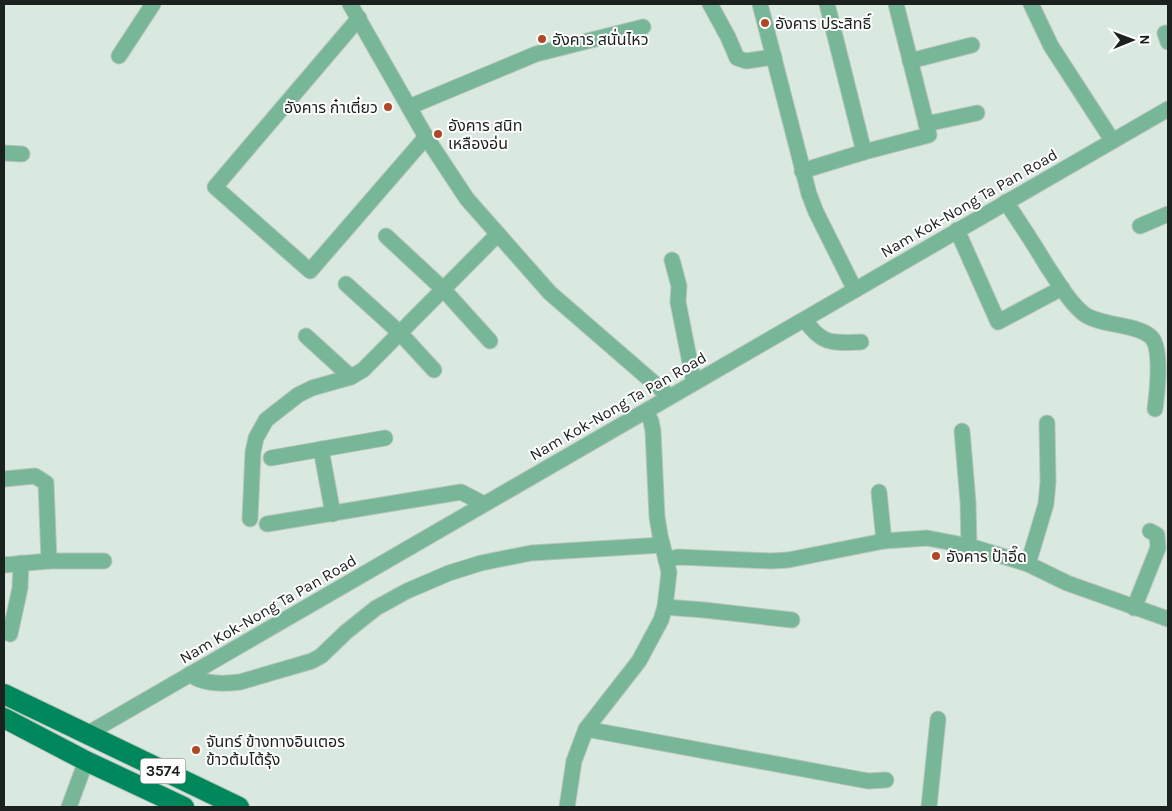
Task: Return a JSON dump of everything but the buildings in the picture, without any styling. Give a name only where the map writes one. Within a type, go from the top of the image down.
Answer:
[{"type":"main road","name":"3574","points":[[4,694],[239,807]]},
{"type":"main road","name":"3574","points":[[4,723],[184,807]]},
{"type":"main road","points":[[81,758],[87,734]]},
{"type":"street","points":[[118,56],[152,4]]},
{"type":"street","points":[[350,4],[426,137],[467,199],[550,293],[670,397]]},
{"type":"street","points":[[710,4],[737,58],[746,61],[774,56]]},
{"type":"street","points":[[760,4],[802,171],[816,212],[855,290]]},
{"type":"street","points":[[828,4],[864,152]]},
{"type":"street","points":[[802,171],[929,135],[896,4]]},
{"type":"street","points":[[1031,4],[1051,46],[1112,140]]},
{"type":"street","points":[[359,18],[216,187],[310,271],[426,137]]},
{"type":"street","points":[[409,107],[536,54],[643,27]]},
{"type":"street","points":[[910,60],[972,45]]},
{"type":"street","name":"Nam Kok-Nong Ta Pan Road","points":[[87,734],[805,320],[1112,140],[1168,110]]},
{"type":"street","points":[[926,124],[976,113]]},
{"type":"street","points":[[4,153],[22,154]]},
{"type":"street","points":[[1006,202],[1062,288],[1083,313],[1092,318],[1143,332],[1152,338],[1156,349],[1158,384],[1155,409]]},
{"type":"street","points":[[1140,226],[1168,214]]},
{"type":"street","points":[[957,230],[998,322],[1062,288]]},
{"type":"street","points":[[250,519],[253,452],[256,438],[266,420],[298,395],[312,388],[351,378],[363,370],[498,234]]},
{"type":"street","points":[[386,236],[443,289],[490,341]]},
{"type":"street","points":[[672,260],[679,286],[678,302],[694,383]]},
{"type":"street","points":[[346,284],[400,333],[434,370]]},
{"type":"street","points":[[805,320],[814,333],[831,342],[861,342]]},
{"type":"street","points":[[306,336],[351,378]]},
{"type":"street","points":[[567,807],[574,761],[586,729],[639,661],[661,620],[665,607],[669,584],[657,517],[653,431],[646,411]]},
{"type":"street","points":[[1028,564],[1046,504],[1048,482],[1047,423]]},
{"type":"street","points":[[962,431],[968,502],[969,546]]},
{"type":"street","points":[[271,458],[385,438]]},
{"type":"street","points":[[321,449],[333,514]]},
{"type":"street","points":[[4,479],[35,476],[46,484],[49,561]]},
{"type":"street","points":[[267,524],[462,492],[484,504]]},
{"type":"street","points":[[880,492],[884,541]]},
{"type":"street","points":[[1134,608],[1158,548],[1157,535],[1150,531]]},
{"type":"street","points":[[666,560],[678,557],[788,560],[884,541],[928,538],[969,546],[1028,564],[1067,583],[1168,620]]},
{"type":"street","points":[[190,674],[200,681],[231,683],[304,664],[321,656],[346,632],[376,608],[408,591],[450,573],[481,563],[531,553],[662,545]]},
{"type":"street","points":[[4,565],[49,561],[104,561]]},
{"type":"street","points":[[10,634],[20,588],[21,563]]},
{"type":"street","points":[[665,607],[792,620]]},
{"type":"street","points":[[929,807],[938,719]]},
{"type":"street","points":[[586,729],[841,777],[868,781],[886,780]]},
{"type":"street","points":[[69,807],[81,758]]},
{"type":"place","name":"อังคาร ประสิทธิ์","points":[[765,23]]},
{"type":"place","name":"อังคาร สนั่นไหว","points":[[542,39]]},
{"type":"place","name":"อังคาร ก๋าเตี๋ยว","points":[[388,107]]},
{"type":"place","name":"อังคาร สนิท เหลืองอ่น","points":[[438,134]]},
{"type":"place","name":"อังคาร ป้าอี๊ด","points":[[936,556]]},
{"type":"place","name":"จันทร์ ข้างทางอินเตอร ข้าวต้มโต้รุ้ง","points":[[196,750]]}]
